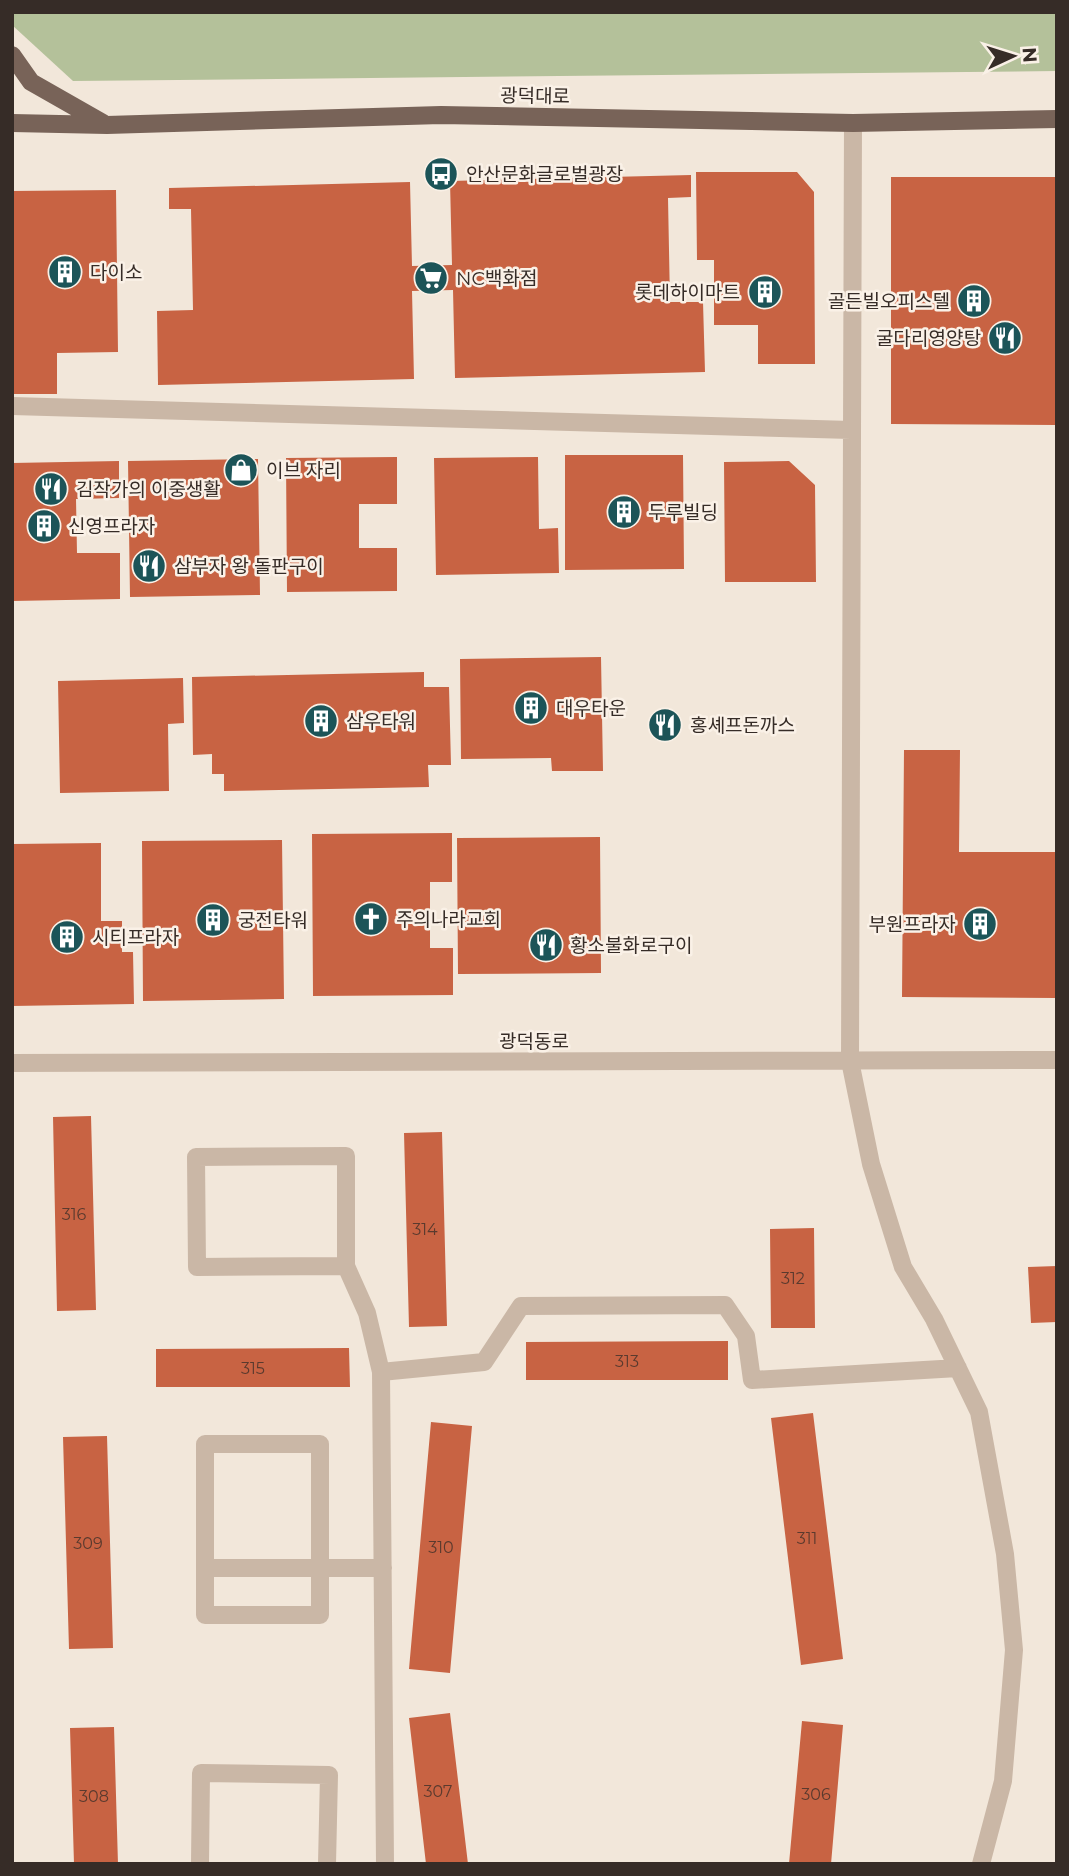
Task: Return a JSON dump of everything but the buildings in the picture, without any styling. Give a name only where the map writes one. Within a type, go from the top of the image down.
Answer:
[{"type":"main road","points":[[12,55],[31,82],[107,125]]},
{"type":"main road","name":"광덕대로","points":[[12,123],[107,125],[442,115],[853,123],[1053,117]]},
{"type":"street","points":[[853,123],[850,1061],[871,1164],[903,1267],[979,1412],[1005,1554],[1014,1650],[1003,1781],[981,1864]]},
{"type":"street","points":[[12,406],[851,430]]},
{"type":"street","name":"광덕동로","points":[[12,1063],[1057,1060]]},
{"type":"street","points":[[346,1266],[197,1267],[196,1157],[346,1156],[346,1266],[367,1313],[381,1372],[385,1864]]},
{"type":"street","points":[[381,1372],[484,1362],[521,1306],[725,1305],[747,1336],[752,1380],[958,1368]]},
{"type":"street","points":[[205,1444],[320,1444],[320,1568],[320,1615],[205,1615],[205,1444]]},
{"type":"street","points":[[205,1568],[383,1568]]},
{"type":"street","points":[[200,1864],[201,1773],[329,1775],[327,1864]]},
{"type":"green space","points":[[12,12],[1057,12],[1057,71],[73,81],[12,25]]},
{"type":"place","name":"안산문화글로벌광장","points":[[441,174]]},
{"type":"place","name":"다이소","points":[[65,272]]},
{"type":"place","name":"NC백화점","points":[[431,278]]},
{"type":"place","name":"롯데하이마트","points":[[765,292]]},
{"type":"place","name":"골든빌오피스텔","points":[[974,301]]},
{"type":"place","name":"굴다리영양탕","points":[[1005,338]]},
{"type":"place","name":"이브 자리","points":[[241,470]]},
{"type":"place","name":"김작가의 이중생활","points":[[51,489]]},
{"type":"place","name":"두루빌딩","points":[[624,512]]},
{"type":"place","name":"신영프라자","points":[[44,526]]},
{"type":"place","name":"삼부자 왕 돌판구이","points":[[149,566]]},
{"type":"place","name":"대우타운","points":[[531,708]]},
{"type":"place","name":"삼우타워","points":[[321,721]]},
{"type":"place","name":"홍셰프돈까스","points":[[665,725]]},
{"type":"place","name":"주의나라교회","points":[[371,919]]},
{"type":"place","name":"궁전타워","points":[[213,920]]},
{"type":"place","name":"부원프라자","points":[[980,924]]},
{"type":"place","name":"시티프라자","points":[[67,937]]},
{"type":"place","name":"황소불화로구이","points":[[546,945]]}]
